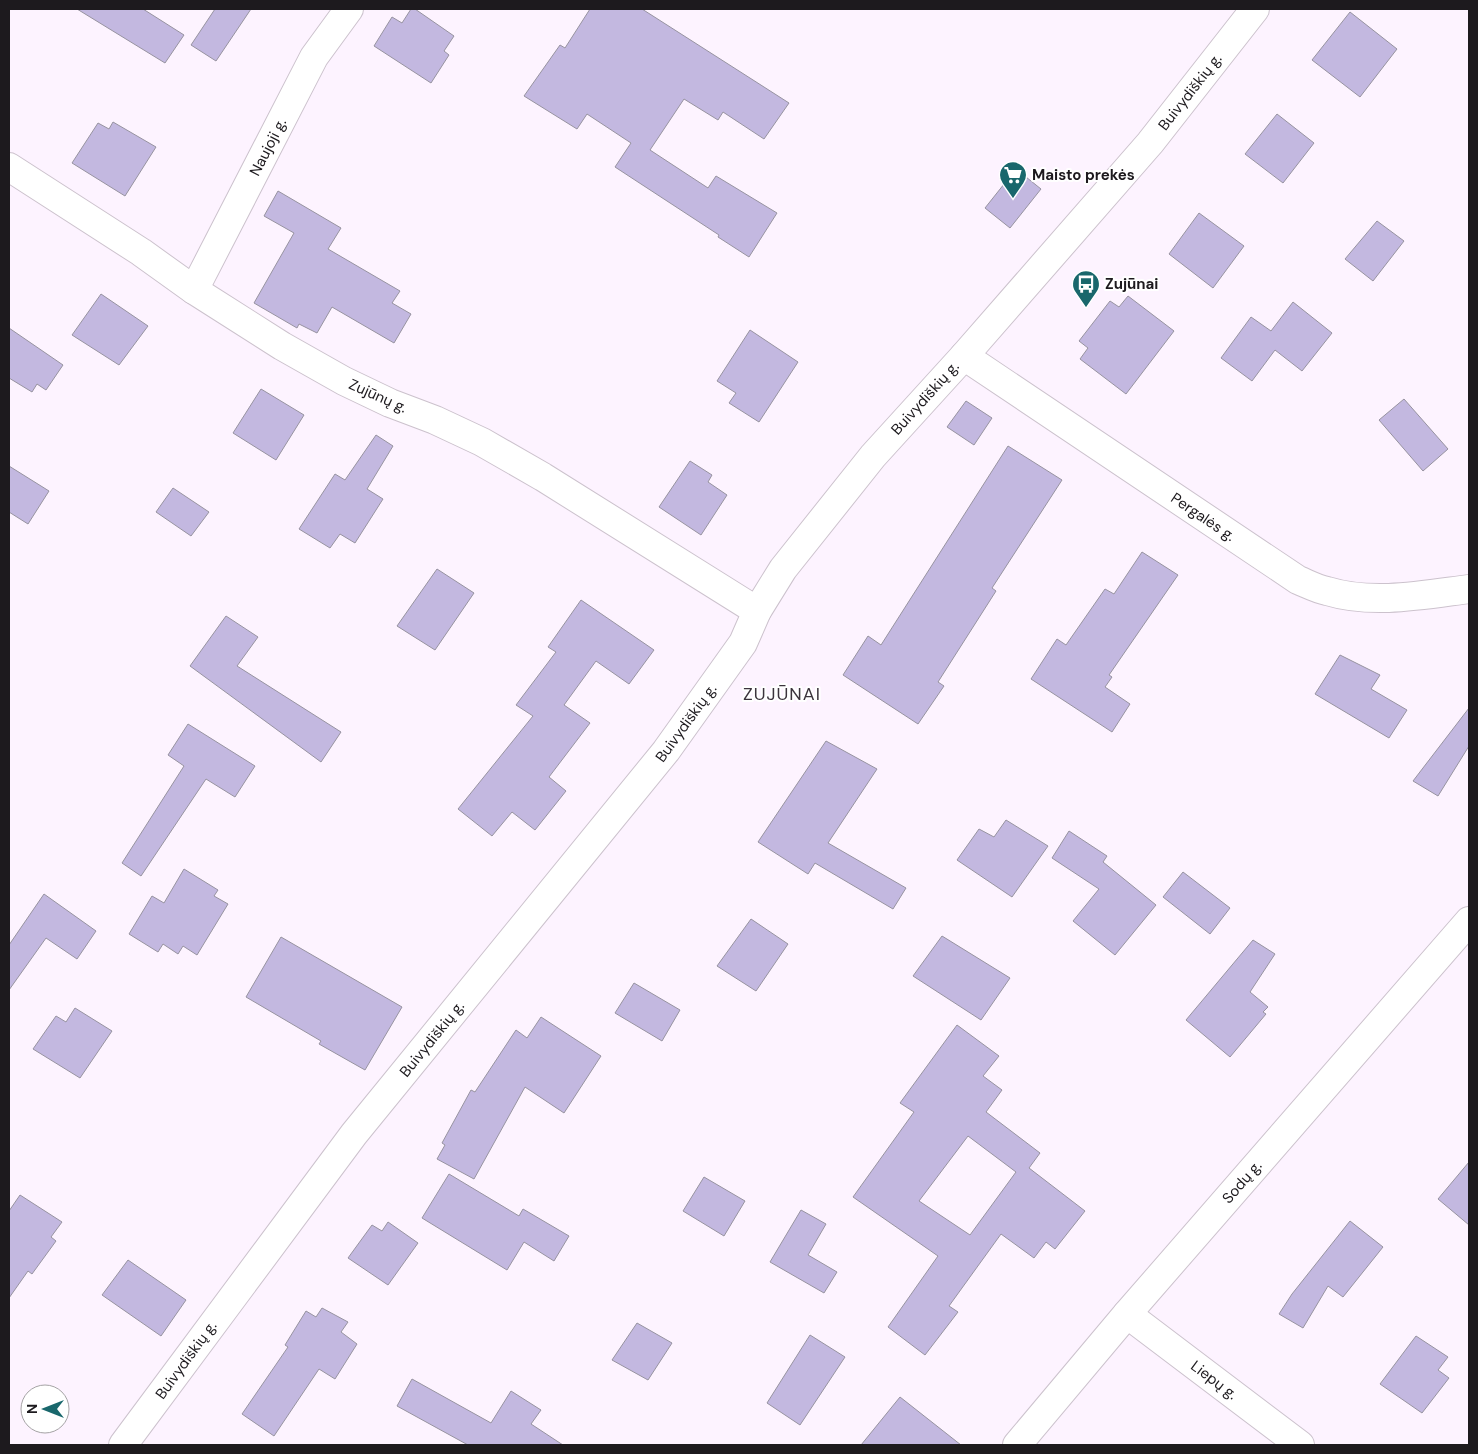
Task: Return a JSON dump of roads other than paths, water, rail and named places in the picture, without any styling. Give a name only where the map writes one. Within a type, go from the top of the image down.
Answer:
[{"type":"street","name":"Naujoji g.","points":[[194,290],[314,57],[349,9]]},
{"type":"street","name":"Buivydiškių g.","points":[[124,1445],[354,1134],[666,751],[744,643],[757,611],[783,569],[873,456],[964,356],[1150,143],[1255,9]]},
{"type":"street","name":"Zujūnų g.","points":[[9,166],[141,252],[194,290],[282,346],[344,381],[390,403],[435,420],[482,442],[543,477],[757,611]]},
{"type":"street","name":"Pergalės g.","points":[[964,356],[1298,580],[1328,592],[1367,598],[1401,597],[1469,590]]},
{"type":"street","name":"Sodų g.","points":[[1017,1445],[1127,1314],[1469,921]]},
{"type":"street","name":"Liepų g.","points":[[1127,1314],[1300,1445]]},
{"type":"place","name":"Maisto prekės","points":[[1013,199]]},
{"type":"place","name":"Zujūnai","points":[[1086,308]]},
{"type":"district","name":"ZUJŪNAI","points":[[782,694]]}]
